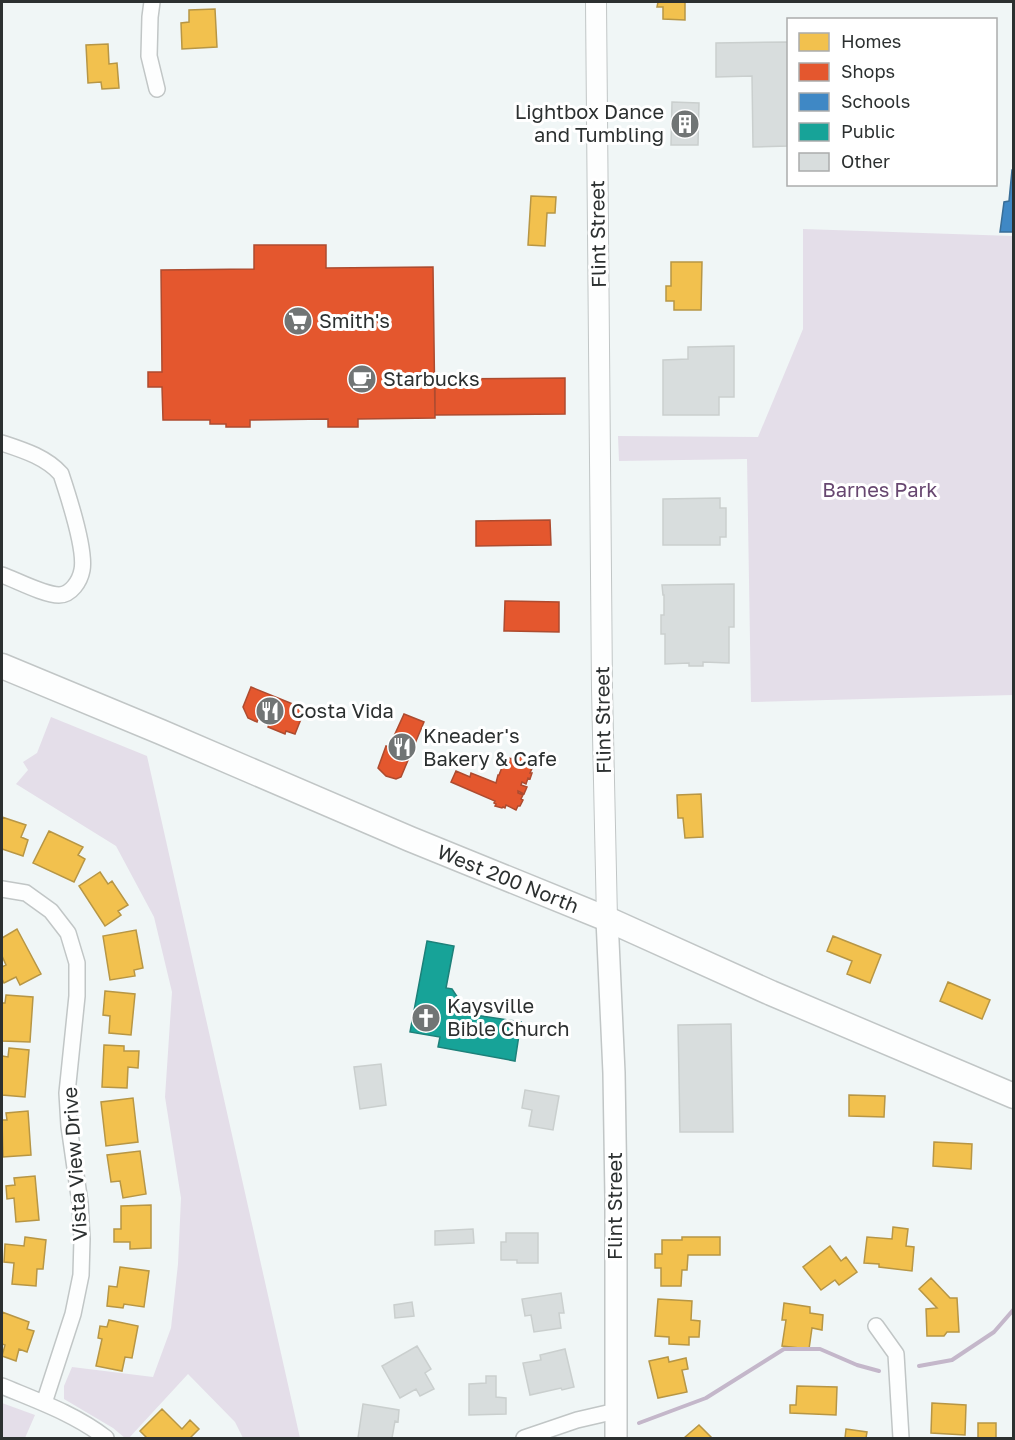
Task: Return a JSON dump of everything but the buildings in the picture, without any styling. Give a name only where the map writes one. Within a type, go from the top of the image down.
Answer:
[{"type":"main road","name":"West 200 North","points":[[2,666],[607,920],[771,993],[1014,1096]]},
{"type":"main road","name":"Flint Street","points":[[607,920],[616,1198],[616,1438]]},
{"type":"street","points":[[153,2],[150,17],[149,56],[157,89]]},
{"type":"street","name":"Flint Street","points":[[596,2],[602,678],[607,920]]},
{"type":"street","points":[[2,443],[43,459],[55,466],[61,474],[80,542],[83,568],[74,588],[62,595],[50,594],[2,575]]},
{"type":"street","name":"Vista View Drive","points":[[2,889],[26,893],[51,911],[68,933],[77,963],[77,996],[67,1093],[69,1126],[80,1203],[81,1275],[73,1314],[44,1403]]},
{"type":"street","points":[[876,1326],[896,1354],[901,1438]]},
{"type":"street","points":[[2,1386],[72,1416],[106,1438]]},
{"type":"street","points":[[524,1438],[577,1420],[616,1411]]},
{"type":"green space","name":"Barnes Park","points":[[803,229],[1013,236],[1013,695],[751,702],[747,459],[619,461],[618,436],[758,437],[803,329]]},
{"type":"green space","points":[[51,717],[147,756],[300,1438],[243,1438],[235,1422],[188,1374],[129,1438],[125,1438],[113,1428],[64,1399],[64,1386],[72,1367],[153,1377],[171,1328],[178,1264],[181,1198],[165,1097],[172,992],[154,917],[116,846],[16,784],[28,770],[23,762],[37,753]]},
{"type":"green space","points":[[2,1403],[35,1415],[25,1438],[2,1438]]},
{"type":"waterway","points":[[919,1366],[952,1360],[994,1332],[1014,1309]]},
{"type":"waterway","points":[[639,1423],[706,1398],[784,1349],[820,1349],[857,1365],[879,1371]]},
{"type":"place","name":"Lightbox Dance and Tumbling","points":[[685,124]]},
{"type":"place","name":"Smith's","points":[[298,321]]},
{"type":"place","name":"Starbucks","points":[[362,379]]},
{"type":"place","name":"Costa Vida","points":[[270,711]]},
{"type":"place","name":"Kneader's Bakery & Cafe","points":[[402,747]]},
{"type":"place","name":"Kaysville Bible Church","points":[[426,1018]]}]
